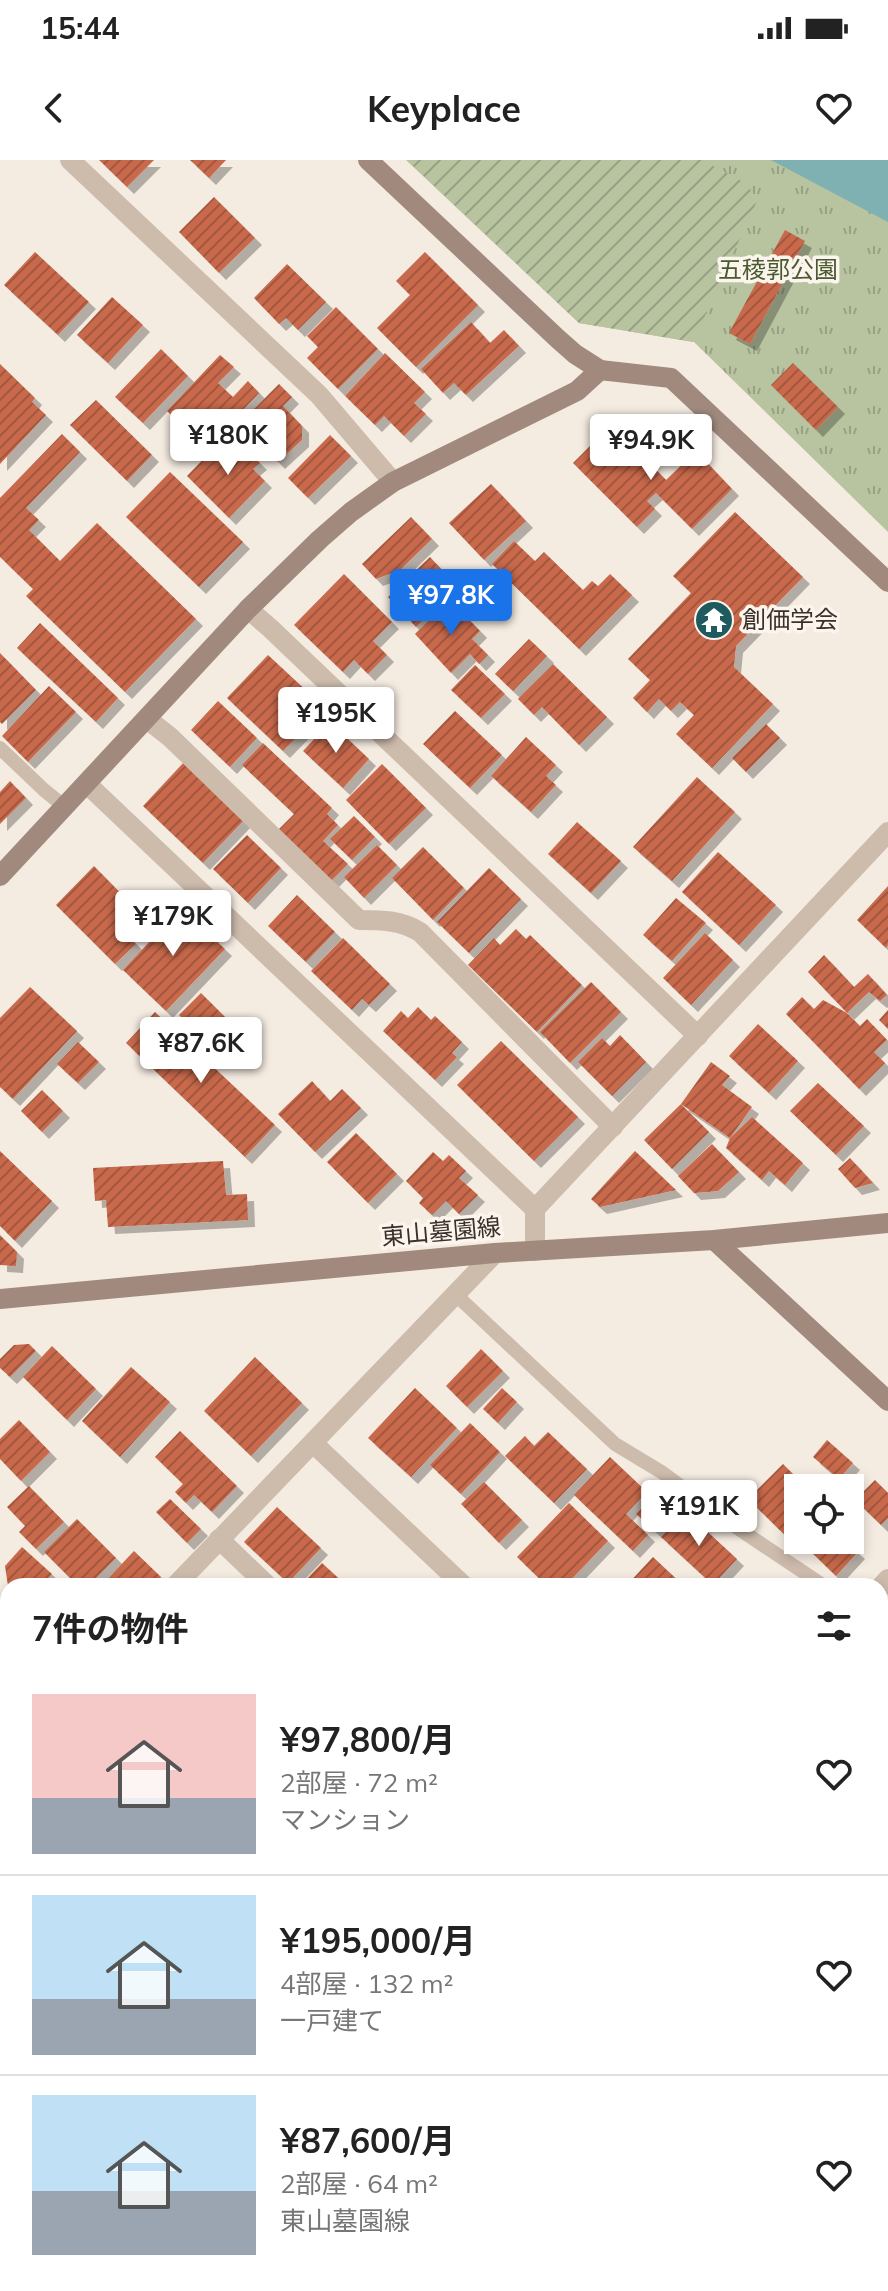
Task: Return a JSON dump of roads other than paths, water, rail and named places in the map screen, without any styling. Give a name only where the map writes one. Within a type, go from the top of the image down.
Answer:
[{"type":"street","points":[[70,160],[319,395],[393,482]]},
{"type":"street","points":[[368,160],[575,354],[600,370],[671,378],[888,582]]},
{"type":"street","points":[[0,876],[248,609],[351,512],[393,482],[577,391],[600,370]]},
{"type":"street","points":[[248,609],[698,1036]]},
{"type":"street","points":[[147,719],[170,737],[359,920],[392,920],[420,932],[613,1127]]},
{"type":"street","points":[[87,784],[535,1209]]},
{"type":"street","points":[[535,1251],[535,1209],[888,832]]},
{"type":"street","name":"東山墓園線","points":[[0,1299],[495,1253],[714,1240],[888,1223]]},
{"type":"street","points":[[714,1240],[888,1401]]},
{"type":"street","points":[[182,1578],[495,1253]]},
{"type":"street","points":[[313,1443],[456,1578]]},
{"type":"street","points":[[219,1539],[260,1578]]},
{"type":"lane","points":[[0,748],[65,807]]},
{"type":"lane","points":[[455,1294],[615,1444],[663,1473],[812,1578]]},
{"type":"water","points":[[771,160],[888,160],[888,222]]},
{"type":"place","name":"創価学会","points":[[714,620]]},
{"type":"park label","name":"五稜郭公園","points":[[778,270]]}]
